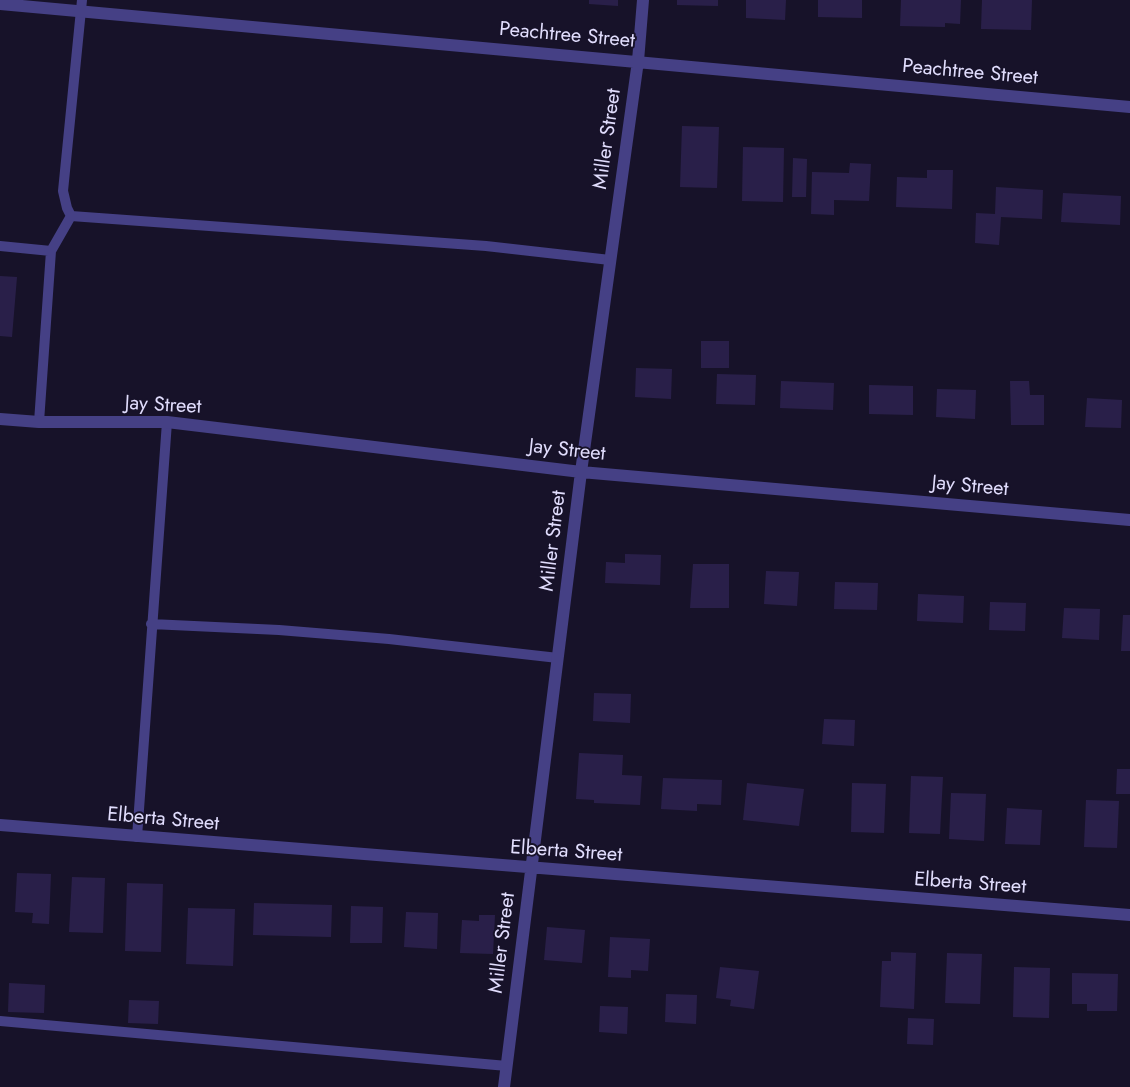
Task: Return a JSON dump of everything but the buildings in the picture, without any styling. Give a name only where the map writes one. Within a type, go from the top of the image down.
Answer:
[{"type":"street","name":"Miller Street","points":[[504,1087],[582,472],[638,61],[643,0]]},
{"type":"street","name":"Peachtree Street","points":[[0,4],[82,6],[1130,107]]},
{"type":"street","name":"Jay Street","points":[[0,419],[38,422],[166,422],[582,472],[1130,520]]},
{"type":"street","name":"Elberta Street","points":[[0,825],[1130,915]]},
{"type":"lane","points":[[71,216],[67,208],[64,191],[82,6]]},
{"type":"lane","points":[[38,422],[51,251],[71,216]]},
{"type":"lane","points":[[71,216],[486,246],[610,260]]},
{"type":"lane","points":[[0,246],[51,251]]},
{"type":"lane","points":[[137,837],[166,422]]},
{"type":"lane","points":[[152,624],[316,633],[558,658]]},
{"type":"lane","points":[[0,1021],[507,1066]]}]
